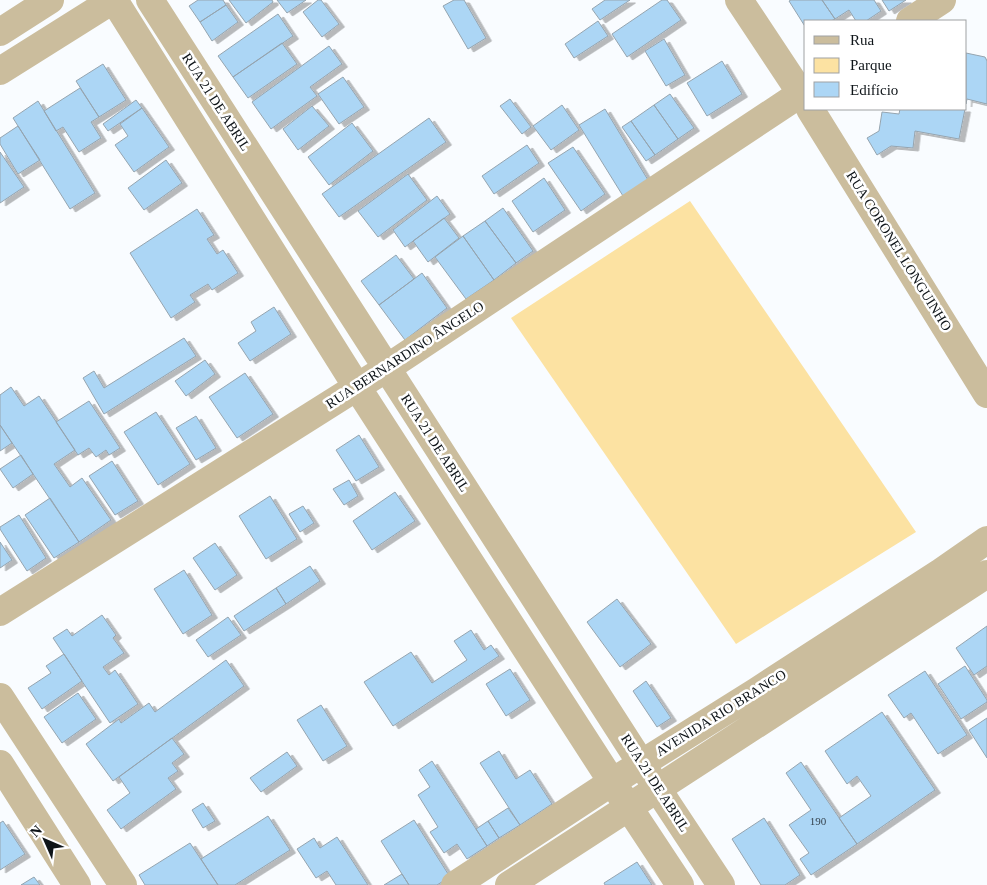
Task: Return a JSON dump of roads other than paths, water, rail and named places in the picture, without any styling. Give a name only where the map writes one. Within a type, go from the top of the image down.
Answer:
[{"type":"street","points":[[0,32],[50,0]]},
{"type":"street","points":[[0,71],[114,0],[357,387],[680,885]]},
{"type":"street","name":"RUA 21 DE ABRIL","points":[[150,0],[721,885]]},
{"type":"street","name":"RUA CORONEL LONGUINHO","points":[[739,0],[804,95]]},
{"type":"street","points":[[912,20],[942,0]]},
{"type":"street","points":[[174,96],[200,78]]},
{"type":"street","name":"RUA BERNARDINO ÂNGELO","points":[[0,612],[387,368],[804,99]]},
{"type":"street","name":"RUA CORONEL LONGUINHO","points":[[813,110],[987,394]]},
{"type":"street","points":[[287,276],[318,260]]},
{"type":"street","name":"AVENIDA RIO BRANCO","points":[[455,885],[612,782],[941,572],[987,540]]},
{"type":"street","points":[[941,572],[956,594]]},
{"type":"street","name":"AVENIDA RIO BRANCO","points":[[509,885],[987,574]]},
{"type":"street","points":[[757,691],[773,714]]},
{"type":"street","points":[[0,697],[123,885]]},
{"type":"street","points":[[0,764],[77,885]]}]
